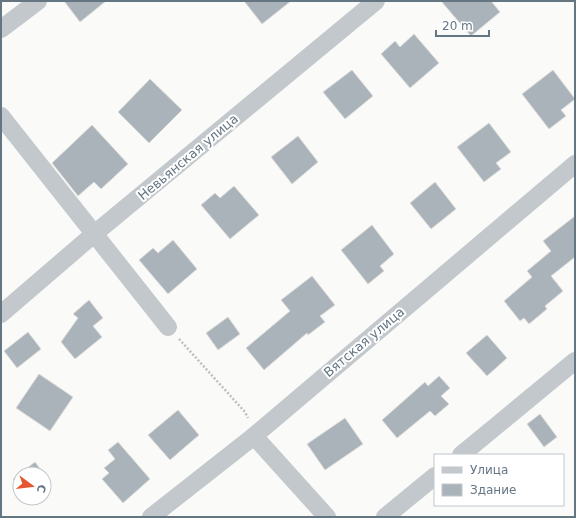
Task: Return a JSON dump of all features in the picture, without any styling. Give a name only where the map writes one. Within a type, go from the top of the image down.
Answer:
[{"type":"street","points":[[1,29],[38,1]]},
{"type":"street","name":"Невьянская улица","points":[[1,314],[94,234],[376,1]]},
{"type":"street","points":[[1,116],[168,327]]},
{"type":"street","name":"Вятская улица","points":[[151,517],[254,436],[575,164]]},
{"type":"street","points":[[462,454],[575,361]]},
{"type":"street","points":[[254,436],[327,517]]},
{"type":"street","points":[[385,517],[434,477]]},
{"type":"path","points":[[168,327],[246,412],[254,436]]},
{"type":"building","points":[[64,1],[106,1],[80,22]]},
{"type":"building","points":[[244,1],[291,1],[262,24]]},
{"type":"building","points":[[441,1],[491,1],[500,12],[471,36]]},
{"type":"building","points":[[414,34],[439,63],[410,88],[381,54],[395,41],[400,47]]},
{"type":"building","points":[[352,70],[373,96],[345,119],[323,92]]},
{"type":"building","points":[[553,70],[575,99],[561,110],[566,116],[549,129],[522,94]]},
{"type":"building","points":[[150,79],[182,110],[149,143],[118,112]]},
{"type":"building","points":[[489,123],[511,152],[496,163],[501,169],[484,182],[457,147]]},
{"type":"building","points":[[92,125],[128,164],[101,189],[94,182],[78,196],[52,163]]},
{"type":"building","points":[[298,136],[318,162],[292,184],[271,157]]},
{"type":"building","points":[[435,182],[456,209],[431,229],[410,203]]},
{"type":"building","points":[[234,186],[259,215],[230,239],[201,205],[215,193],[220,198]]},
{"type":"building","points":[[575,216],[575,257],[551,276],[563,291],[545,306],[547,309],[529,324],[524,318],[520,321],[504,301],[532,277],[527,271],[551,251],[543,241]]},
{"type":"building","points":[[372,225],[394,254],[380,266],[384,271],[368,284],[341,250]]},
{"type":"building","points":[[173,240],[197,269],[168,294],[139,260],[153,248],[158,253]]},
{"type":"building","points":[[312,276],[335,305],[320,316],[325,322],[308,335],[307,333],[264,370],[246,348],[290,311],[281,300]]},
{"type":"building","points":[[89,300],[103,318],[93,326],[102,337],[75,359],[61,342],[78,318],[73,314]]},
{"type":"building","points":[[228,317],[240,334],[218,350],[206,333]]},
{"type":"building","points":[[28,332],[41,349],[17,368],[4,351]]},
{"type":"building","points":[[487,335],[507,358],[487,376],[466,353]]},
{"type":"building","points":[[39,374],[73,397],[50,431],[16,408]]},
{"type":"building","points":[[439,376],[450,388],[441,396],[449,404],[435,416],[430,411],[397,438],[382,420],[425,382],[428,386]]},
{"type":"building","points":[[178,410],[199,435],[170,460],[148,435]]},
{"type":"building","points":[[540,414],[557,437],[544,447],[527,424]]},
{"type":"building","points":[[345,418],[363,444],[325,470],[307,444]]},
{"type":"building","points":[[118,442],[150,479],[123,503],[102,479],[109,473],[104,468],[115,459],[108,450]]},
{"type":"building","points":[[35,462],[38,466],[30,466]]}]
